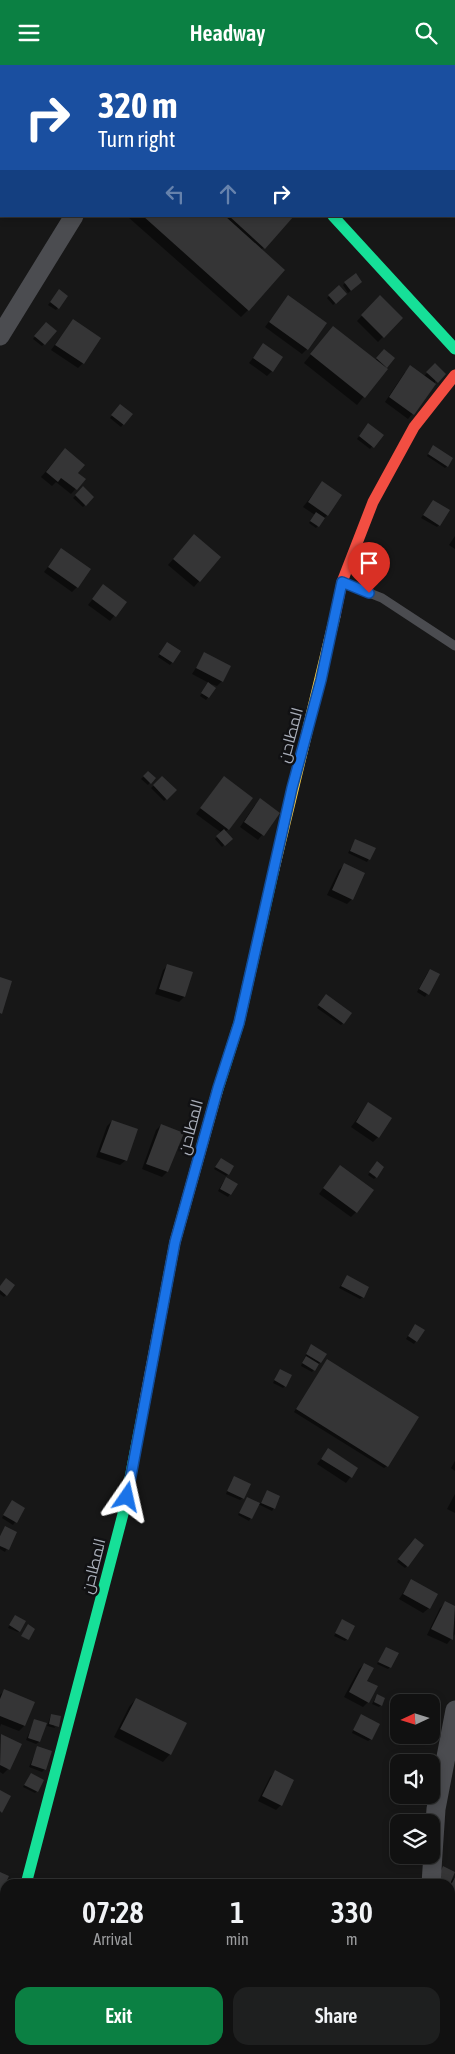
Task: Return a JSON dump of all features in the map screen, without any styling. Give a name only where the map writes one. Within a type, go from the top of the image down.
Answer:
[{"type":"main road","points":[[333,217],[455,349]]},
{"type":"main road","name":"المطاحن","points":[[27,1879],[123,1515],[175,1242],[218,1088],[239,1023],[292,788],[321,680],[342,582],[373,502],[405,443],[414,427],[455,375]]},
{"type":"street","points":[[0,336],[73,217]]},
{"type":"street","points":[[431,1879],[436,1809],[455,1710]]},
{"type":"lane","points":[[342,582],[382,598],[455,646]]},
{"type":"building","points":[[144,217],[226,217],[285,270],[249,311]]},
{"type":"building","points":[[230,217],[293,217],[265,249]]},
{"type":"building","points":[[356,273],[362,282],[351,291],[344,282]]},
{"type":"building","points":[[339,285],[347,294],[336,304],[328,295]]},
{"type":"building","points":[[59,289],[68,296],[59,309],[50,302]]},
{"type":"building","points":[[288,295],[327,323],[308,350],[269,322]]},
{"type":"building","points":[[380,295],[403,318],[384,338],[361,315]]},
{"type":"building","points":[[73,319],[101,338],[84,364],[55,345]]},
{"type":"building","points":[[46,322],[57,331],[45,345],[34,336]]},
{"type":"building","points":[[333,326],[388,369],[365,398],[310,354]]},
{"type":"building","points":[[263,343],[283,357],[273,372],[253,358]]},
{"type":"building","points":[[384,349],[395,358],[387,368],[376,358]]},
{"type":"building","points":[[435,363],[446,374],[438,383],[426,372]]},
{"type":"building","points":[[410,365],[436,384],[414,415],[389,397]]},
{"type":"building","points":[[120,404],[133,414],[124,425],[111,415]]},
{"type":"building","points":[[368,423],[384,435],[374,448],[359,436]]},
{"type":"building","points":[[433,445],[453,458],[448,467],[428,454]]},
{"type":"building","points":[[65,448],[85,465],[78,473],[86,479],[77,490],[61,478],[58,482],[46,472]]},
{"type":"building","points":[[322,481],[342,495],[328,516],[308,502]]},
{"type":"building","points":[[83,486],[94,497],[86,506],[75,495]]},
{"type":"building","points":[[433,500],[450,510],[440,526],[423,515]]},
{"type":"building","points":[[316,512],[325,518],[319,527],[310,521]]},
{"type":"building","points":[[194,534],[221,557],[200,582],[173,559]]},
{"type":"building","points":[[61,548],[91,569],[78,588],[48,567]]},
{"type":"building","points":[[103,584],[127,602],[116,617],[92,599]]},
{"type":"building","points":[[167,642],[181,651],[173,663],[159,654]]},
{"type":"building","points":[[204,652],[231,666],[223,682],[196,668]]},
{"type":"building","points":[[208,682],[216,688],[209,698],[201,693]]},
{"type":"building","points":[[148,771],[156,778],[151,784],[143,776]]},
{"type":"building","points":[[162,776],[177,790],[167,800],[153,785]]},
{"type":"building","points":[[224,776],[253,798],[229,830],[200,808]]},
{"type":"building","points":[[260,798],[280,813],[264,836],[244,822]]},
{"type":"building","points":[[224,829],[233,839],[225,846],[216,836]]},
{"type":"building","points":[[355,839],[376,848],[370,860],[350,851]]},
{"type":"building","points":[[344,863],[365,873],[353,900],[332,890]]},
{"type":"building","points":[[167,964],[193,972],[185,997],[159,989]]},
{"type":"building","points":[[430,969],[440,974],[429,995],[419,989]]},
{"type":"building","points":[[0,977],[12,981],[2,1014],[0,1013]]},
{"type":"building","points":[[326,994],[352,1013],[344,1024],[318,1005]]},
{"type":"building","points":[[368,1102],[392,1118],[379,1138],[356,1122]]},
{"type":"building","points":[[112,1120],[138,1129],[127,1161],[100,1152]]},
{"type":"building","points":[[161,1124],[184,1133],[168,1172],[146,1164]]},
{"type":"building","points":[[221,1158],[234,1166],[229,1175],[215,1167]]},
{"type":"building","points":[[377,1161],[384,1167],[377,1178],[369,1172]]},
{"type":"building","points":[[340,1165],[374,1190],[357,1213],[323,1188]]},
{"type":"building","points":[[226,1177],[238,1184],[231,1195],[220,1189]]},
{"type":"building","points":[[347,1275],[369,1287],[364,1298],[341,1286]]},
{"type":"building","points":[[6,1278],[15,1285],[7,1296],[0,1290],[0,1286]]},
{"type":"building","points":[[415,1324],[425,1330],[417,1342],[408,1336]]},
{"type":"building","points":[[311,1344],[327,1354],[321,1363],[306,1354]]},
{"type":"building","points":[[306,1356],[319,1364],[315,1371],[302,1363]]},
{"type":"building","points":[[327,1359],[419,1417],[388,1467],[296,1409]]},
{"type":"building","points":[[280,1369],[292,1375],[286,1387],[274,1380]]},
{"type":"building","points":[[328,1448],[358,1468],[352,1478],[321,1459]]},
{"type":"building","points":[[234,1476],[251,1484],[244,1499],[227,1491]]},
{"type":"building","points":[[267,1490],[280,1496],[275,1509],[261,1503]]},
{"type":"building","points":[[247,1497],[260,1503],[252,1519],[239,1513]]},
{"type":"building","points":[[12,1500],[25,1508],[17,1523],[3,1515]]},
{"type":"building","points":[[5,1526],[17,1532],[9,1550],[0,1546],[0,1536]]},
{"type":"building","points":[[415,1538],[424,1545],[408,1567],[398,1559]]},
{"type":"building","points":[[411,1579],[438,1594],[430,1609],[403,1594]]},
{"type":"building","points":[[445,1601],[455,1606],[453,1640],[431,1629]]},
{"type":"building","points":[[15,1615],[26,1621],[20,1632],[9,1625]]},
{"type":"building","points":[[342,1619],[355,1626],[348,1640],[335,1633]]},
{"type":"building","points":[[28,1624],[35,1629],[29,1640],[21,1636]]},
{"type":"building","points":[[386,1647],[399,1653],[391,1668],[378,1662]]},
{"type":"building","points":[[364,1663],[374,1668],[367,1681],[378,1686],[369,1703],[349,1692]]},
{"type":"building","points":[[4,1689],[35,1702],[25,1726],[0,1716],[0,1699]]},
{"type":"building","points":[[377,1694],[385,1698],[382,1706],[374,1702]]},
{"type":"building","points":[[136,1698],[187,1723],[171,1755],[120,1729]]},
{"type":"building","points":[[51,1714],[61,1716],[59,1727],[49,1724]]},
{"type":"building","points":[[361,1714],[380,1724],[372,1740],[353,1730]]},
{"type":"building","points":[[34,1719],[47,1723],[40,1742],[28,1738]]},
{"type":"building","points":[[1,1734],[22,1744],[10,1770],[0,1765]]},
{"type":"building","points":[[37,1746],[52,1751],[46,1770],[31,1765]]},
{"type":"building","points":[[275,1770],[294,1780],[282,1806],[262,1796]]},
{"type":"building","points":[[31,1773],[44,1780],[38,1792],[24,1785]]},
{"type":"building","points":[[0,1790],[11,1796],[2,1813],[0,1811]]},
{"type":"building","points":[[443,1866],[455,1872],[452,1879],[437,1879]]},
{"type":"building","points":[[0,1872],[9,1876],[8,1879],[0,1879]]},
{"type":"traffic: fast","points":[[334,217],[455,349]]},
{"type":"traffic: fast","points":[[217,1092],[239,1023],[274,869]]},
{"type":"traffic: fast","points":[[27,1879],[123,1514],[143,1411]]},
{"type":"traffic: slow","points":[[274,869],[335,616]]},
{"type":"traffic: slow","points":[[143,1411],[175,1242],[217,1092]]},
{"type":"traffic: jam","points":[[335,616],[342,582],[373,502],[414,427],[455,375]]},
{"type":"route","points":[[127,1497],[175,1242],[218,1088],[239,1023],[292,788],[321,680],[342,582],[369,593]]}]
